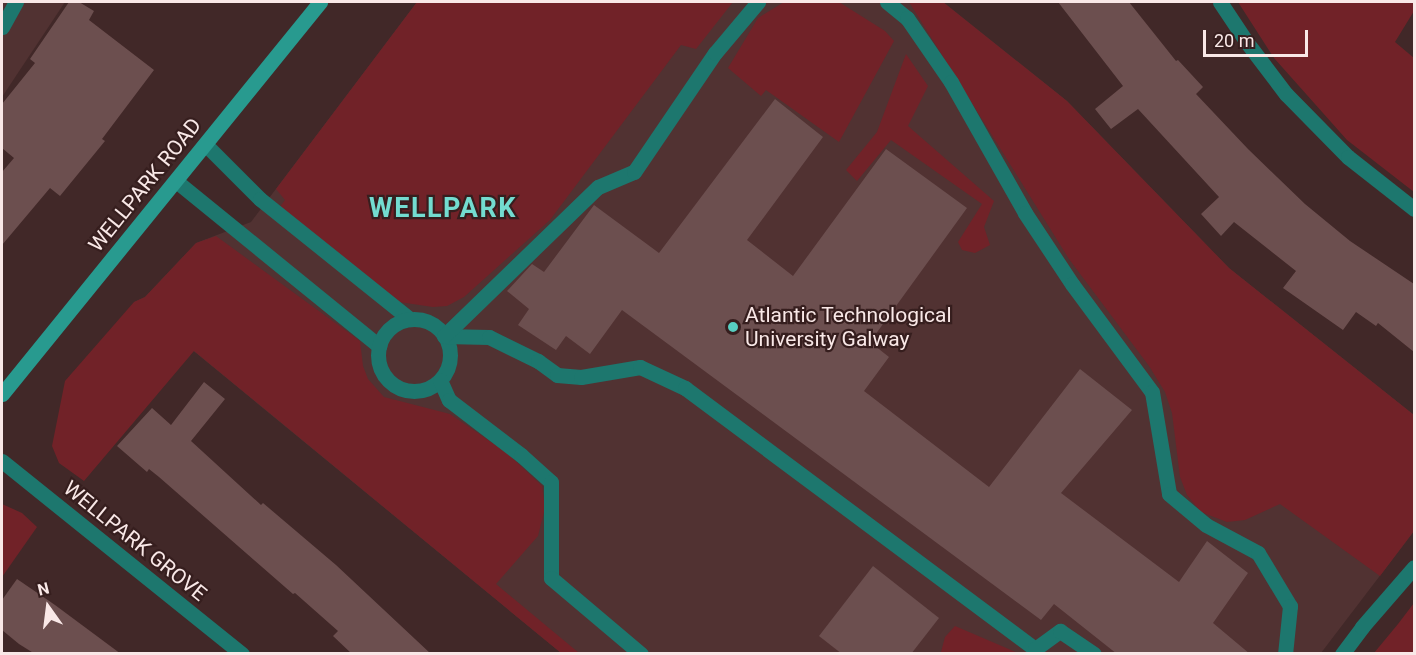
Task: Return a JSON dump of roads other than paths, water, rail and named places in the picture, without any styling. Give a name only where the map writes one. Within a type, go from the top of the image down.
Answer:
[{"type":"main road","name":"WELLPARK ROAD","points":[[2,394],[320,2]]},
{"type":"street","points":[[2,27],[16,2]]},
{"type":"street","points":[[444,336],[598,187],[634,172],[715,53],[758,2]]},
{"type":"street","points":[[887,2],[907,18],[951,82],[1025,213],[1072,284],[1152,392],[1169,494],[1206,525],[1257,553],[1290,606],[1285,654]]},
{"type":"street","points":[[1220,2],[1253,52],[1286,94],[1348,157],[1414,209]]},
{"type":"street","points":[[206,145],[260,199],[410,320]]},
{"type":"street","points":[[176,181],[379,346]]},
{"type":"street","points":[[410,320],[433,325],[444,336],[450,354],[440,380],[419,390],[396,387],[380,369],[379,346],[387,331],[401,321],[410,320]]},
{"type":"street","points":[[444,336],[489,338],[538,361],[557,375],[581,377],[640,367],[685,388],[1035,649],[1060,631],[1094,654]]},
{"type":"street","points":[[440,380],[449,400],[521,455],[551,482],[551,578],[641,654]]},
{"type":"street","name":"WELLPARK GROVE","points":[[2,461],[242,654]]},
{"type":"street","points":[[1342,654],[1362,627],[1414,567]]},
{"type":"place","name":"Atlantic Technological University Galway","points":[[733,327]]},
{"type":"district","name":"WELLPARK","points":[[443,209]]}]
